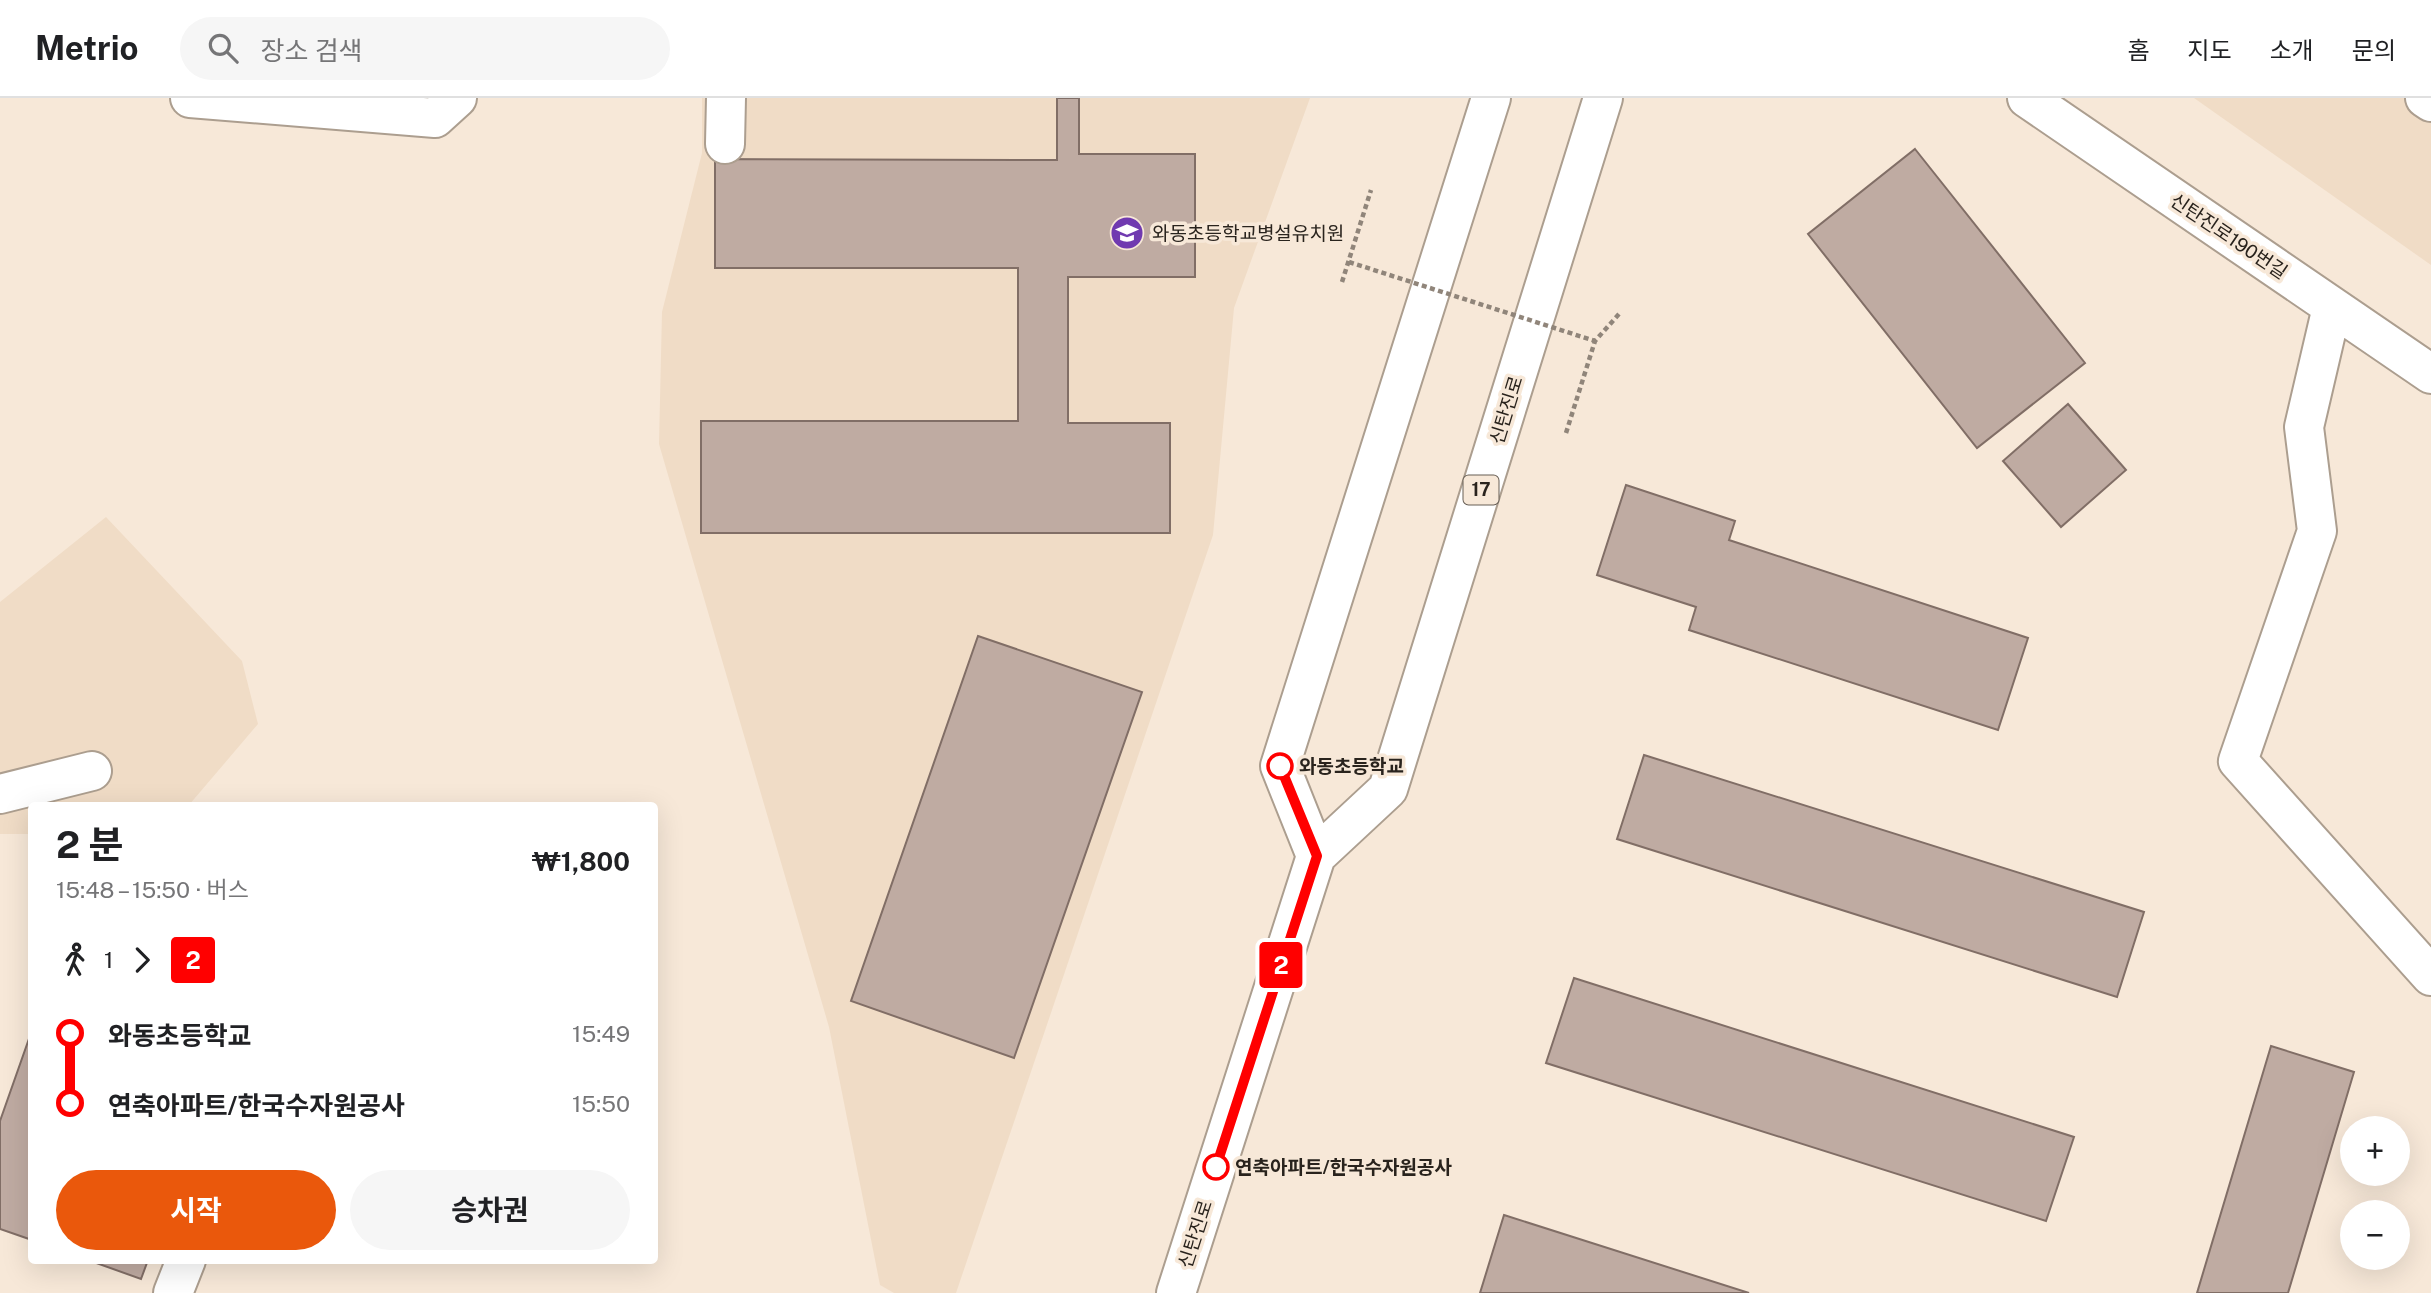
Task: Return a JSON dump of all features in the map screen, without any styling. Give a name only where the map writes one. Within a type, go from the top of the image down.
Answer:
[{"type":"main road","points":[[190,98],[446,108]]},
{"type":"main road","points":[[725,144],[726,98]]},
{"type":"main road","points":[[1317,856],[1280,766],[1491,98]]},
{"type":"main road","name":"신탄진로","points":[[1176,1293],[1317,856],[1388,789],[1603,98]]},
{"type":"main road","name":"신탄진로190번길","points":[[2027,98],[2431,374]]},
{"type":"main road","points":[[2425,98],[2431,102]]},
{"type":"main road","points":[[2332,307],[2304,427],[2317,531],[2238,761],[2431,976]]},
{"type":"main road","points":[[0,794],[92,771]]},
{"type":"main road","points":[[173,1293],[184,1264]]},
{"type":"path","points":[[1342,282],[1371,190]]},
{"type":"path","points":[[1349,262],[1595,341]]},
{"type":"path","points":[[1566,433],[1595,341],[1619,314]]},
{"type":"shaded area","points":[[702,98],[1310,98],[1234,308],[1213,535],[956,1293],[894,1293],[880,1285],[829,1027],[659,444],[662,312],[702,153]]},
{"type":"shaded area","points":[[2194,98],[2431,98],[2431,265]]},
{"type":"shaded area","points":[[106,517],[242,661],[258,724],[192,802],[28,802],[28,834],[0,834],[0,602]]},
{"type":"building","points":[[1057,98],[1079,98],[1079,154],[1195,154],[1195,277],[1068,277],[1068,423],[1170,423],[1170,533],[701,533],[701,421],[1018,421],[1018,268],[715,268],[715,159],[1057,160]]},
{"type":"building","points":[[1915,149],[2085,363],[1977,448],[1808,234]]},
{"type":"building","points":[[2068,404],[2126,470],[2061,527],[2003,461]]},
{"type":"building","points":[[1626,485],[1735,521],[1729,540],[2028,638],[1998,730],[1689,630],[1696,607],[1597,575]]},
{"type":"building","points":[[978,636],[1142,692],[1014,1058],[851,1001]]},
{"type":"building","points":[[1644,755],[2144,912],[2117,997],[1617,839]]},
{"type":"building","points":[[1574,978],[2074,1137],[2046,1221],[1546,1063]]},
{"type":"building","points":[[28,1042],[28,1239],[0,1229],[0,1121]]},
{"type":"building","points":[[2271,1046],[2354,1072],[2288,1293],[2197,1293]]},
{"type":"building","points":[[1504,1215],[1749,1293],[1480,1293]]},
{"type":"building","points":[[99,1264],[147,1264],[141,1279]]},
{"type":"bus line","name":"2","points":[[1216,1167],[1317,856],[1280,766]]},
{"type":"place","name":"와동초등학교병설유치원","points":[[1127,233]]},
{"type":"place","name":"와동초등학교","points":[[1280,766]]},
{"type":"place","name":"연축아파트/한국수자원공사","points":[[1216,1167]]}]
